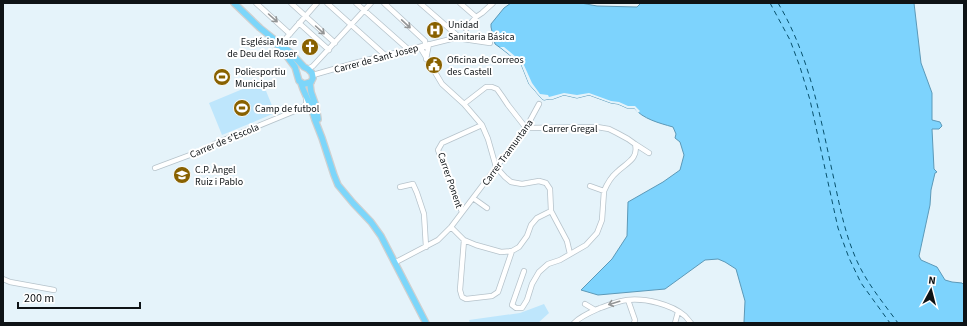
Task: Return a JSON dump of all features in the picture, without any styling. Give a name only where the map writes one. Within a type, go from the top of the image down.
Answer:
[{"type":"main road","points":[[234,3],[260,28],[295,67],[298,80],[301,83],[311,107],[338,185],[371,222],[381,236],[396,262],[426,323]]},
{"type":"main road","points":[[260,28],[281,44],[312,72],[313,76],[312,81],[310,82],[311,92],[316,106],[322,138]]},
{"type":"main road","points":[[297,71],[299,68],[306,68]]},
{"type":"main road","points":[[301,83],[307,84],[310,82]]},
{"type":"street","points":[[256,3],[290,34]]},
{"type":"street","points":[[291,3],[335,43]]},
{"type":"street","points":[[281,44],[317,3]]},
{"type":"street","points":[[327,3],[386,56]]},
{"type":"street","points":[[356,3],[409,50]]},
{"type":"street","points":[[306,68],[314,66],[371,3]]},
{"type":"street","points":[[384,3],[425,40],[425,56],[442,84],[464,104],[482,125],[488,138],[496,167],[510,182],[522,184],[539,181],[546,183],[550,189],[551,211],[566,241],[570,254]]},
{"type":"street","points":[[420,3],[461,38],[490,43]]},
{"type":"street","points":[[460,3],[476,17]]},
{"type":"street","points":[[466,29],[476,17],[482,14],[493,3]]},
{"type":"street","points":[[299,24],[329,50]]},
{"type":"street","name":"Carrer de Sant Josep","points":[[313,76],[355,63],[461,38]]},
{"type":"street","points":[[425,46],[425,56]]},
{"type":"street","points":[[464,104],[486,87],[492,87],[497,89],[526,128]]},
{"type":"street","name":"Carrer de s'Escola","points":[[155,168],[206,149],[255,126],[302,108],[307,103],[306,96]]},
{"type":"street","name":"Carrer Tramuntana","points":[[396,262],[438,240],[451,227],[526,128],[539,104]]},
{"type":"street","name":"Carrer Ponent","points":[[462,212],[438,150],[442,143],[482,125]]},
{"type":"street","name":"Carrer Gregal","points":[[526,128],[597,127],[609,129],[628,138],[635,146],[649,153]]},
{"type":"street","points":[[524,271],[512,305],[516,308],[522,308],[527,300],[532,284],[540,272],[548,264],[586,245],[597,233],[602,220],[604,191],[615,173],[633,158],[636,153],[635,146]]},
{"type":"street","points":[[400,187],[413,184],[417,192],[424,214],[426,246]]},
{"type":"street","points":[[590,186],[604,191]]},
{"type":"street","points":[[473,198],[487,208]]},
{"type":"street","points":[[451,227],[464,240],[476,245],[502,252],[512,251],[519,247],[531,225],[537,218],[551,211]]},
{"type":"street","points":[[464,240],[460,290],[462,297],[466,299],[492,296],[498,292],[512,251]]},
{"type":"street","points":[[3,279],[10,282],[54,290]]},
{"type":"street","points":[[628,300],[635,320],[634,323]]},
{"type":"street","points":[[574,323],[582,316],[595,310],[616,302],[628,300],[647,300],[666,305],[685,316],[691,323]]},
{"type":"street","points":[[585,304],[595,310]]},
{"type":"street","points":[[675,323],[678,312]]},
{"type":"shaded area","name":"Camp de futbol","points":[[262,81],[275,113],[222,135],[209,103]]},
{"type":"shaded area","points":[[544,304],[549,313],[538,323],[470,323],[469,320],[520,313]]},
{"type":"water","points":[[511,3],[581,3],[597,6],[637,7],[641,3],[914,3],[921,63],[932,93],[932,120],[940,122],[942,126],[939,129],[932,129],[934,169],[937,172],[935,173],[931,190],[930,205],[919,256],[921,260],[937,267],[945,280],[962,283],[964,285],[964,323],[745,323],[745,301],[736,269],[718,259],[705,260],[665,289],[598,295],[581,290],[612,259],[627,236],[628,202],[663,182],[680,170],[684,155],[680,142],[675,138],[676,134],[673,127],[647,118],[634,108],[627,108],[589,95],[577,98],[564,95],[553,99],[542,99],[529,84],[521,64],[495,44],[491,24],[504,8]]},
{"type":"pier","points":[[500,47],[504,47],[523,63],[532,83],[540,94],[548,95],[549,97],[564,93],[577,95],[589,93],[628,106],[635,106],[640,111],[638,113],[634,108],[627,108],[589,95],[577,98],[564,95],[553,99],[544,100],[529,84],[521,64]]},
{"type":"ferry route","points":[[770,3],[790,40],[800,67],[810,100],[838,228],[849,258],[861,283],[890,323]]},
{"type":"ferry route","points":[[778,3],[799,46],[814,91],[843,220],[851,246],[863,273],[898,323]]},
{"type":"place","name":"Unidad Sanitaria Básica","points":[[435,30]]},
{"type":"place","name":"Església Mare de Deu del Roser","points":[[310,47]]},
{"type":"place","name":"Oficina de Correos des Castell","points":[[434,65]]},
{"type":"place","name":"Poliesportiu Municipal","points":[[222,77]]},
{"type":"place","name":"Camp de futbol","points":[[242,108]]},
{"type":"place","name":"C.P. Àngel Ruiz i Pablo","points":[[182,175]]}]
